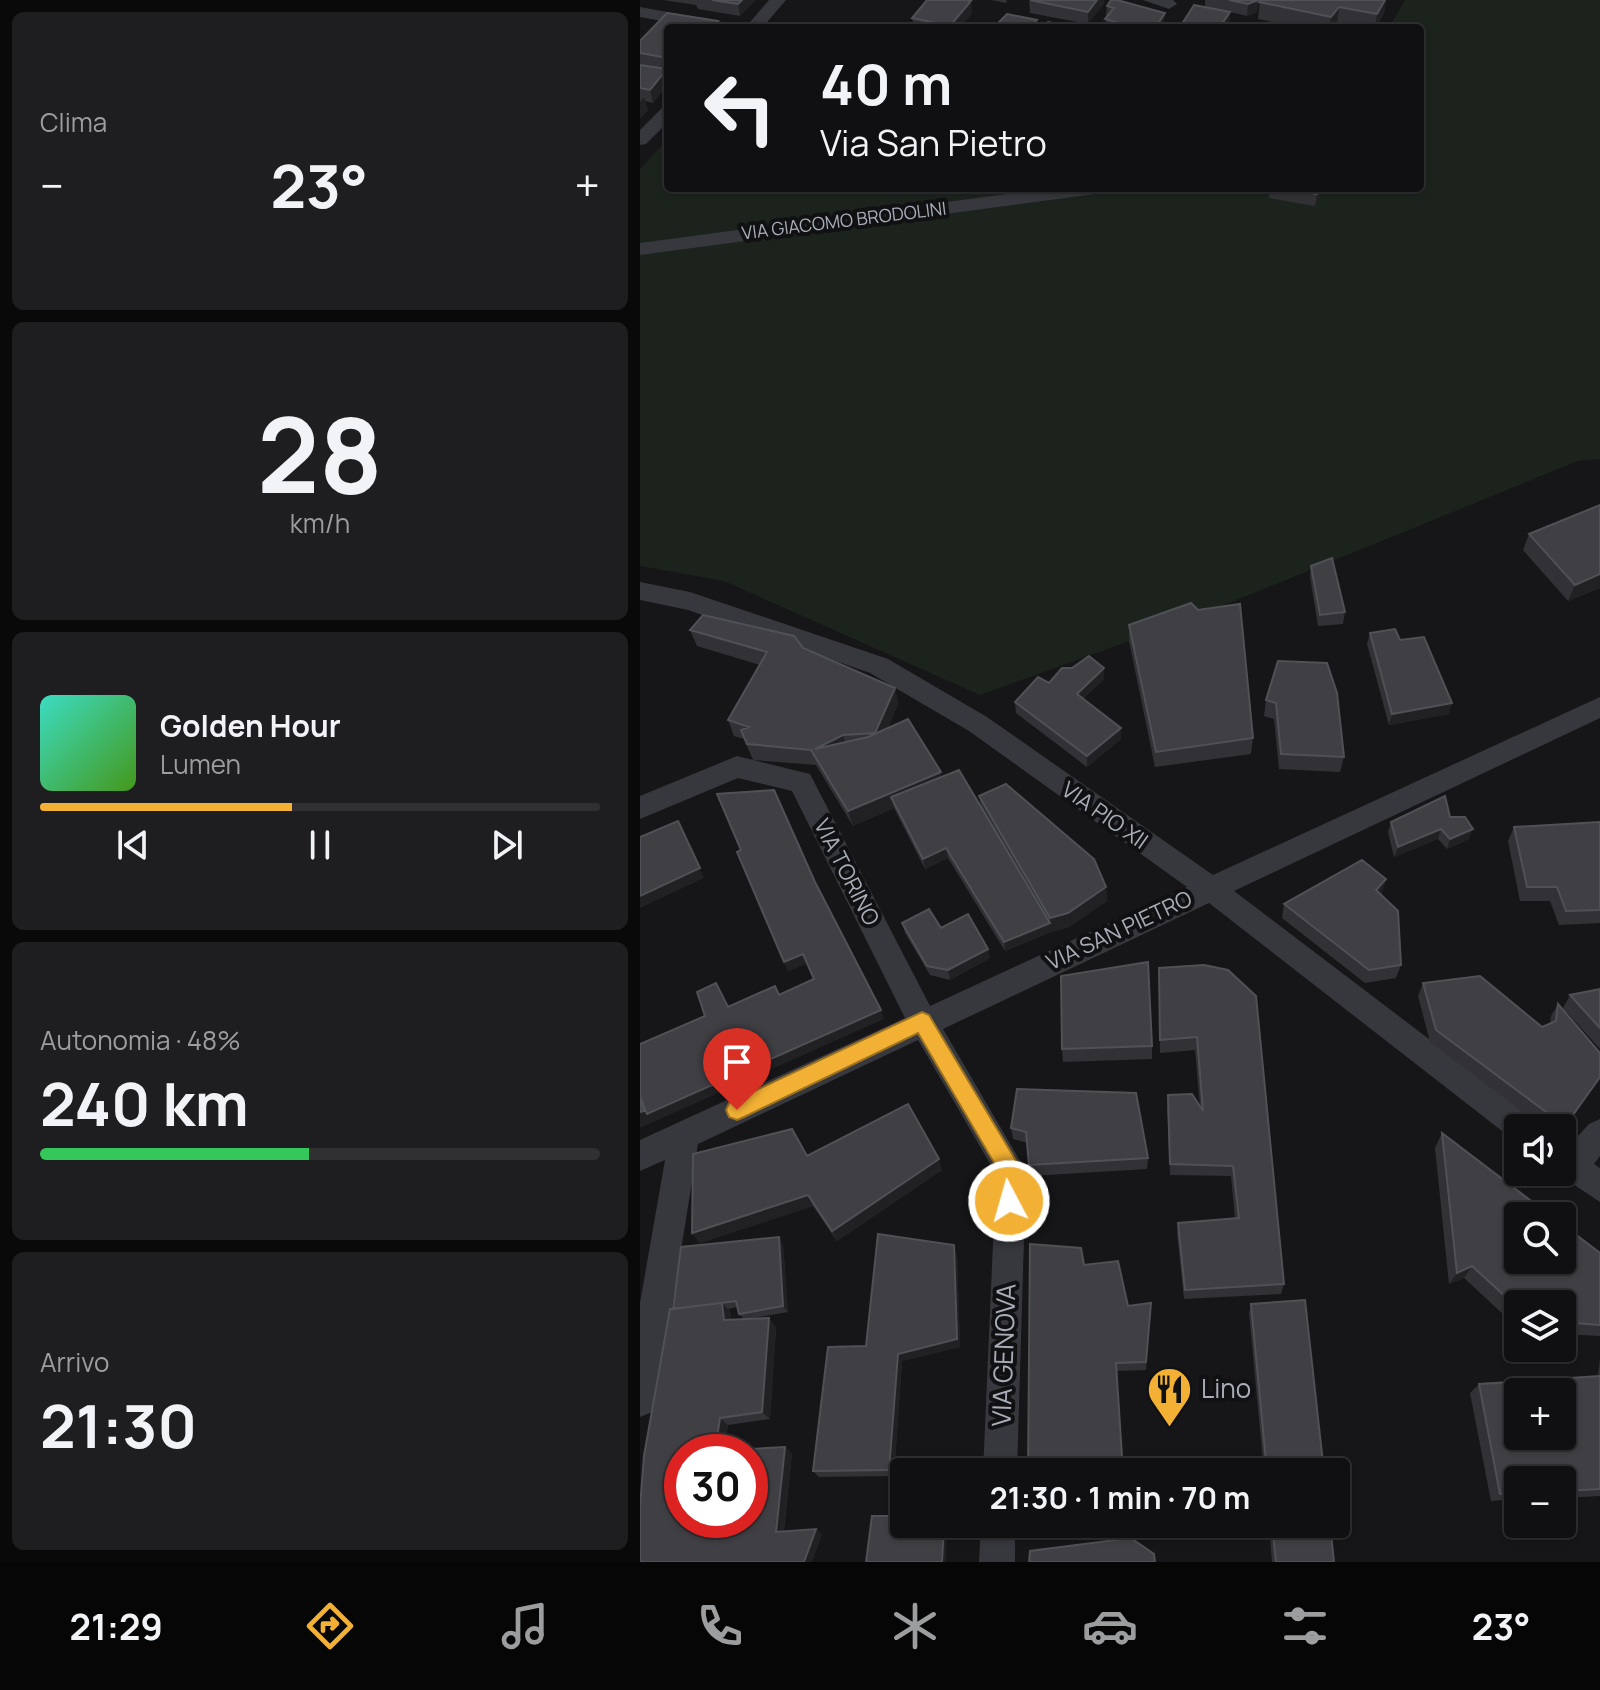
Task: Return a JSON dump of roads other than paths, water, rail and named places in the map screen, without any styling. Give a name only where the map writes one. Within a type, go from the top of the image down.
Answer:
[{"type":"street","points":[[757,24],[778,0]]},
{"type":"street","points":[[1151,0],[1169,4]]},
{"type":"street","points":[[640,12],[706,24]]},
{"type":"street","points":[[640,140],[664,116]]},
{"type":"street","name":"VIA GIACOMO BRODOLINI","points":[[640,249],[1065,192]]},
{"type":"street","name":"VIA PIO XII","points":[[640,591],[690,601],[879,666],[978,724],[1210,888],[1504,1114]]},
{"type":"street","name":"VIA SAN PIETRO","points":[[640,1156],[922,1021],[1411,798],[1600,707]]},
{"type":"street","name":"VIA TORINO","points":[[640,808],[737,767],[801,782],[922,1021]]},
{"type":"street","name":"VIA GENOVA","points":[[922,1021],[1011,1171],[1001,1458]]},
{"type":"street","points":[[1576,1154],[1600,1134]]},
{"type":"street","points":[[640,1400],[684,1135]]},
{"type":"street","points":[[1576,1169],[1600,1187]]},
{"type":"street","points":[[997,1562],[998,1538]]},
{"type":"place","name":"Lino","points":[[1170,1428]]}]
